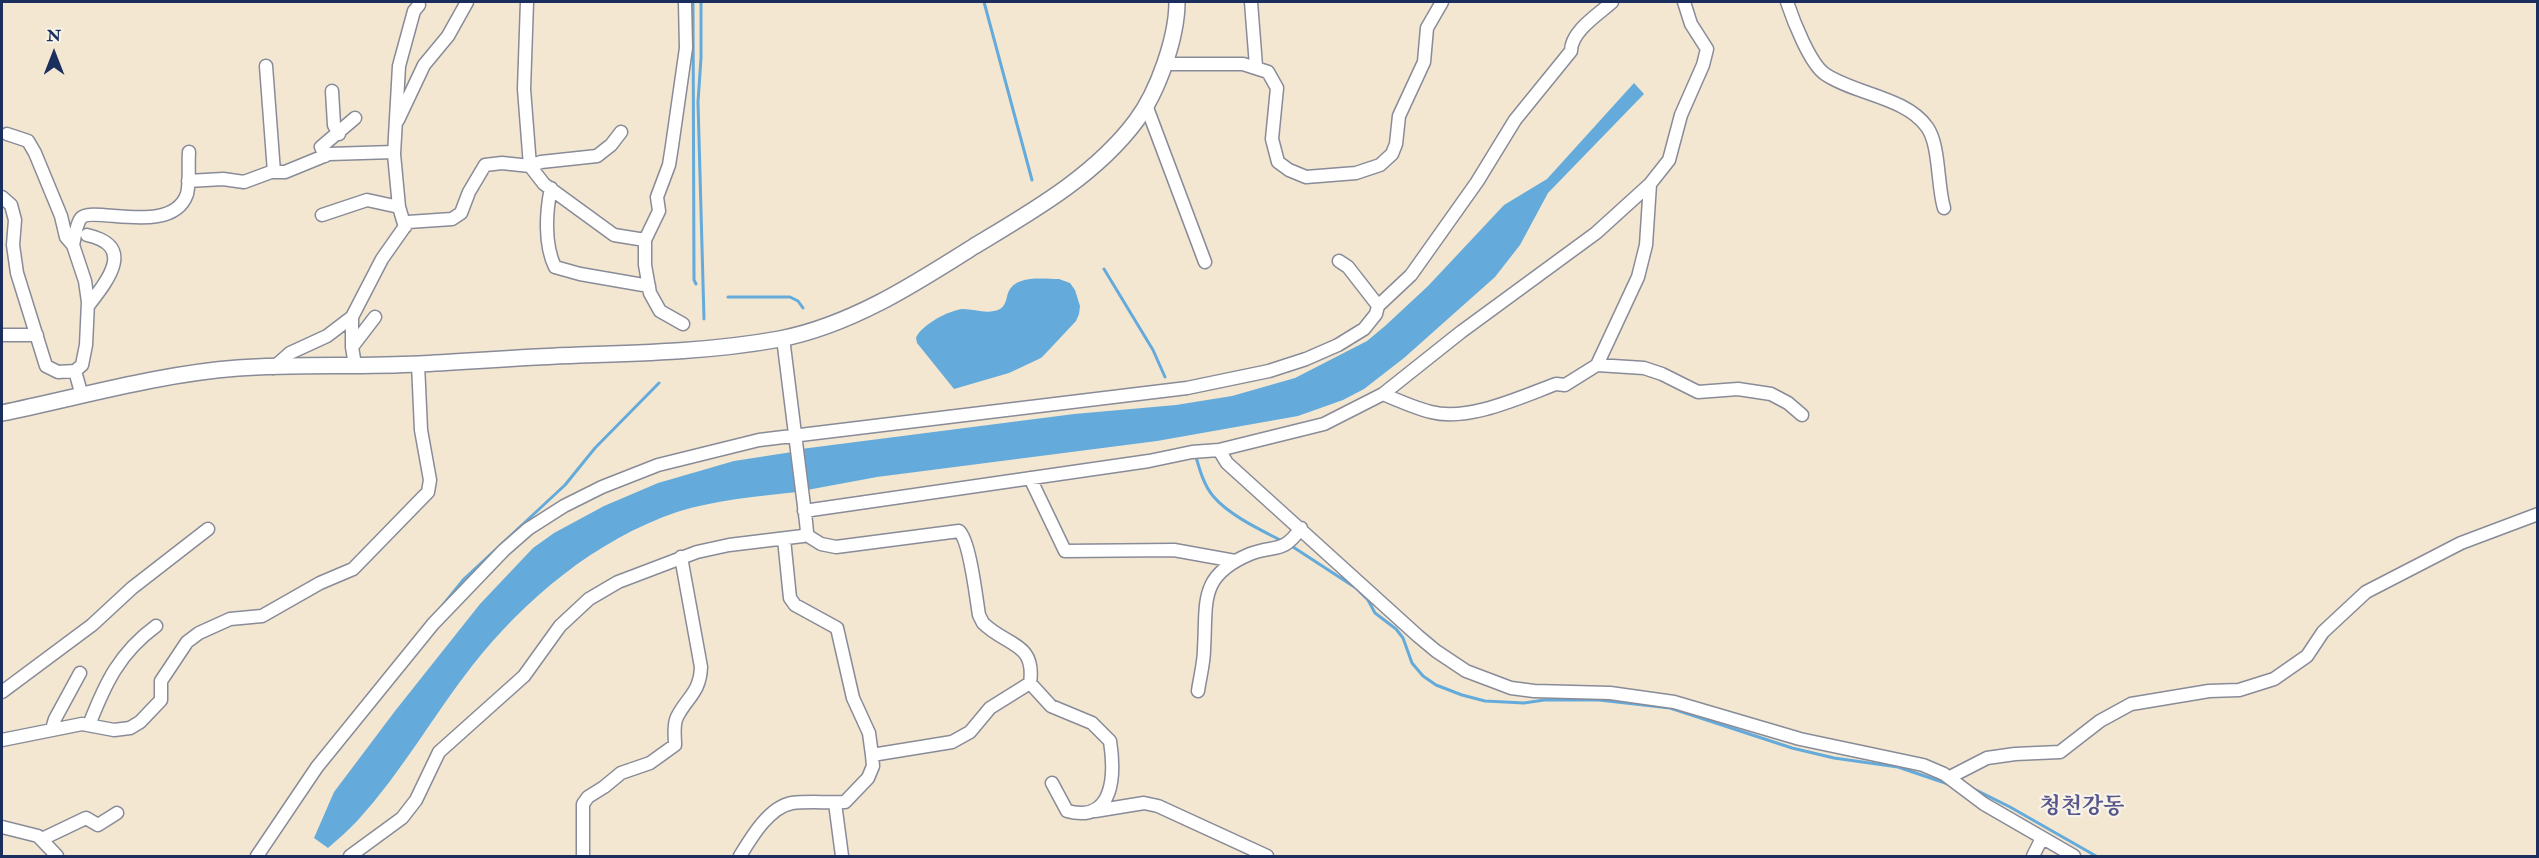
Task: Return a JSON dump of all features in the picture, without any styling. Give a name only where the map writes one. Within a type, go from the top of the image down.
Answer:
[{"type":"main road","points":[[2,413],[186,373],[697,351],[783,338],[843,319],[894,296],[1024,216],[1058,194],[1094,164],[1123,136],[1146,105],[1164,64],[1177,15],[1177,2]]},
{"type":"street","points":[[396,124],[424,65],[448,36],[467,2]]},
{"type":"street","points":[[527,2],[525,88],[530,166],[551,188],[614,235],[645,240]]},
{"type":"street","points":[[683,324],[660,311],[649,286],[645,265],[645,240],[659,211],[657,197],[669,165],[686,48],[685,2]]},
{"type":"street","points":[[1251,2],[1256,66]]},
{"type":"street","points":[[1164,64],[1256,66],[1268,72],[1277,88],[1272,139],[1278,162],[1289,170],[1306,177],[1356,174],[1380,165],[1392,154],[1396,144],[1399,116],[1424,62],[1427,28],[1442,2]]},
{"type":"street","points":[[257,856],[317,767],[433,624],[496,558],[528,529],[573,501],[658,465],[759,440],[795,438],[1186,388],[1269,371],[1306,359],[1338,345],[1364,329],[1376,314],[1378,306],[1411,275],[1426,255],[1477,182],[1515,120],[1571,51],[1571,43],[1576,35],[1612,2]]},
{"type":"street","points":[[804,511],[1149,461],[1192,452],[1219,450],[1324,424],[1383,394],[1461,332],[1596,233],[1650,184],[1669,160],[1681,116],[1703,65],[1707,49],[1692,24],[1684,2]]},
{"type":"street","points":[[1787,2],[1792,18],[1812,57],[1824,74],[1896,105],[1918,117],[1928,128],[1934,145],[1944,208]]},
{"type":"street","points":[[405,227],[399,207],[394,152],[399,66],[414,11],[419,5]]},
{"type":"street","points":[[266,66],[273,172]]},
{"type":"street","points":[[332,91],[334,125],[339,134]]},
{"type":"street","points":[[1146,105],[1205,262]]},
{"type":"street","points":[[325,156],[321,147],[355,118]]},
{"type":"street","points":[[273,368],[290,353],[327,336],[352,317],[382,259],[408,222],[452,219],[460,213],[485,165],[502,163],[530,166],[541,162],[597,156],[611,146],[621,132]]},
{"type":"street","points":[[2,197],[11,205],[15,220],[13,245],[17,273],[49,369],[58,372],[75,370],[82,365],[86,345],[88,306],[85,281],[73,245],[66,237],[61,216],[35,153],[28,141],[7,134]]},
{"type":"street","points":[[73,245],[79,220],[91,213],[105,216],[155,217],[182,203],[187,193],[189,152]]},
{"type":"street","points":[[188,182],[223,179],[244,182],[273,172],[285,172],[325,156],[394,152]]},
{"type":"street","points":[[1383,394],[1432,413],[1453,415],[1484,408],[1556,384],[1565,385],[1597,365],[1638,277],[1646,245],[1650,184]]},
{"type":"street","points":[[551,188],[548,241],[550,257],[555,267],[580,274],[649,286]]},
{"type":"street","points":[[322,215],[367,200],[399,207]]},
{"type":"street","points":[[87,235],[105,240],[114,248],[115,255],[106,278],[88,306]]},
{"type":"street","points":[[1339,261],[1348,267],[1378,306]]},
{"type":"street","points":[[352,317],[352,347],[355,365]]},
{"type":"street","points":[[352,347],[375,317]]},
{"type":"street","points":[[2,334],[37,334]]},
{"type":"street","points":[[350,856],[402,818],[416,800],[439,752],[524,676],[550,639],[577,609],[603,590],[681,557],[711,548],[803,536],[807,532],[783,338]]},
{"type":"street","points":[[2,740],[82,724],[120,730],[130,728],[140,722],[161,700],[161,681],[187,642],[199,633],[230,619],[262,616],[352,569],[425,496],[430,480],[421,430],[418,364]]},
{"type":"street","points":[[1597,365],[1644,368],[1662,374],[1698,392],[1738,389],[1771,394],[1788,403],[1802,415]]},
{"type":"street","points":[[75,370],[82,396]]},
{"type":"street","points":[[1219,450],[1227,463],[1436,651],[1479,677],[1511,688],[1533,691],[1610,693],[1674,702],[1800,739],[1923,765],[1958,783],[2042,838],[2074,856]]},
{"type":"street","points":[[1030,478],[1065,551],[1174,550],[1235,561]]},
{"type":"street","points":[[1958,783],[1987,758],[2060,752],[2100,721],[2131,704],[2209,691],[2239,690],[2274,679],[2307,656],[2323,632],[2366,592],[2461,543],[2538,514]]},
{"type":"street","points":[[1198,691],[1204,660],[1205,603],[1208,590],[1215,579],[1235,561],[1256,552],[1278,549],[1294,537],[1301,528]]},
{"type":"street","points":[[2,692],[92,625],[132,588],[208,529]]},
{"type":"street","points":[[805,534],[820,544],[836,547],[959,531],[962,533],[968,549],[979,615],[986,626],[1025,651],[1031,664],[1030,683],[1051,706],[1092,723],[1110,741],[1113,765],[1109,792],[1105,802],[1095,811]]},
{"type":"street","points":[[740,856],[771,815],[791,803],[845,802],[868,778],[873,766],[869,733],[853,698],[837,628],[795,605],[790,598],[784,539]]},
{"type":"street","points":[[583,856],[584,804],[588,797],[621,772],[650,763],[675,745],[675,724],[678,716],[692,698],[701,681],[701,667],[681,557]]},
{"type":"street","points":[[88,725],[120,660],[139,639],[156,627]]},
{"type":"street","points":[[52,729],[80,673]]},
{"type":"street","points":[[872,755],[952,742],[970,732],[990,708],[1030,683]]},
{"type":"street","points":[[1052,783],[1067,811],[1075,813],[1095,811],[1144,803],[1158,806],[1267,856]]},
{"type":"street","points":[[835,803],[842,856]]},
{"type":"street","points":[[42,839],[86,818],[98,825],[117,813]]},
{"type":"street","points":[[2,827],[38,836],[57,856]]},
{"type":"street","points":[[750,856],[753,836]]},
{"type":"street","points":[[2033,856],[2042,838]]},
{"type":"water","points":[[1634,83],[1644,94],[1548,193],[1520,245],[1495,277],[1404,358],[1364,389],[1343,400],[1298,416],[1157,441],[877,477],[807,490],[801,449],[1074,414],[1176,405],[1232,396],[1295,378],[1367,341],[1385,326],[1428,286],[1504,205],[1547,179]]},
{"type":"water","points":[[1059,279],[1070,283],[1075,290],[1080,306],[1076,321],[1041,358],[1009,373],[954,389],[917,343],[916,338],[923,328],[943,315],[963,309],[995,311],[1004,306],[1012,287],[1023,280]]},
{"type":"water","points":[[792,452],[798,492],[721,501],[677,512],[618,538],[564,574],[515,618],[472,666],[403,764],[355,824],[328,848],[314,838],[334,792],[395,711],[480,604],[533,548],[554,533],[604,506],[658,483],[734,461]]},
{"type":"waterway","points":[[693,2],[694,280],[696,284]]},
{"type":"waterway","points":[[701,2],[698,102],[704,319]]},
{"type":"waterway","points":[[984,2],[1032,180]]},
{"type":"waterway","points":[[1104,269],[1153,350],[1165,377]]},
{"type":"waterway","points":[[728,297],[790,297],[798,301],[803,308]]},
{"type":"waterway","points":[[438,611],[464,579],[565,485],[595,448],[659,383]]},
{"type":"waterway","points":[[1196,457],[1207,487],[1220,503],[1246,522],[1284,542]]},
{"type":"waterway","points":[[1290,545],[1356,588],[1368,600],[1375,613],[1396,629],[1403,638],[1412,663],[1423,676],[1436,685],[1462,695],[1485,701],[1524,703],[1544,700],[1599,700],[1670,708],[1792,748],[1834,758],[1898,767],[1951,785]]},
{"type":"waterway","points":[[1972,788],[2096,856]]},
{"type":"district","name":"청천강동","points":[[2082,808]]}]
